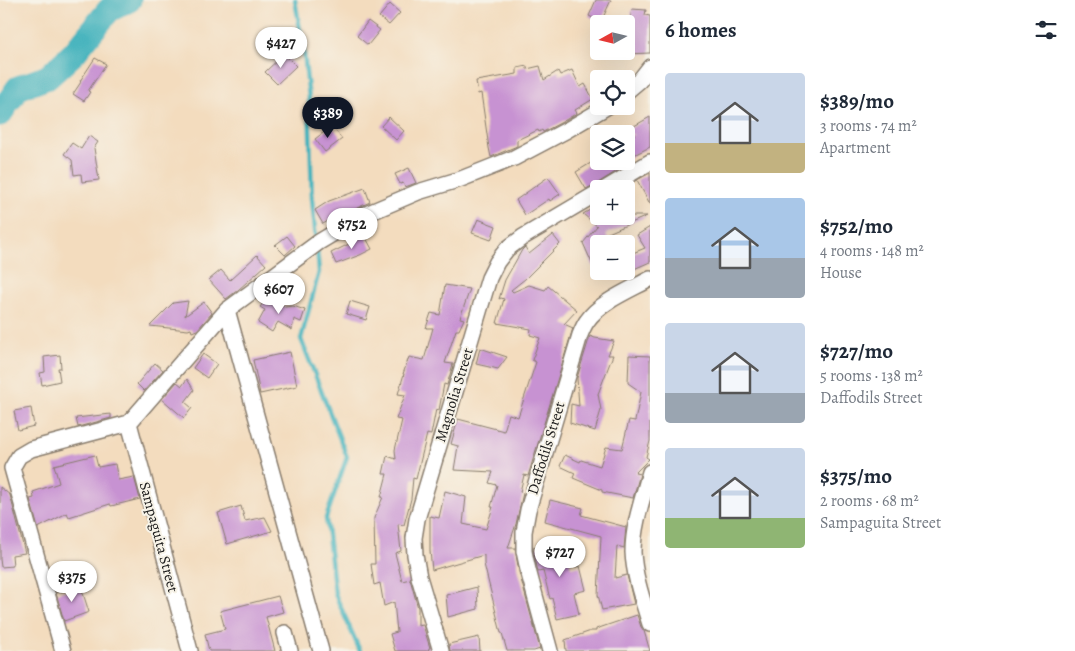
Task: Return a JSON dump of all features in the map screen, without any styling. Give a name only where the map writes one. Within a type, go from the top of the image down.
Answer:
[{"type":"street","points":[[635,85],[650,67]]},
{"type":"street","points":[[63,651],[12,468],[19,456],[31,449],[129,423],[227,310],[314,245],[364,215],[418,192],[462,179],[514,158],[593,115]]},
{"type":"street","points":[[620,180],[650,162]]},
{"type":"street","name":"Magnolia Street","points":[[441,651],[419,577],[414,538],[417,519],[489,278],[496,262],[507,249],[523,237],[590,197]]},
{"type":"street","name":"Daffodils Street","points":[[550,651],[524,551],[524,532],[528,510],[580,335],[588,320],[598,309],[650,279]]},
{"type":"street","points":[[227,310],[321,651]]},
{"type":"street","name":"Sampaguita Street","points":[[129,423],[190,651]]},
{"type":"street","points":[[650,472],[634,537],[633,554],[637,578],[650,624]]},
{"type":"street","points":[[285,632],[290,651]]},
{"type":"building","points":[[596,0],[611,0],[604,15],[589,16]]},
{"type":"building","points":[[390,4],[400,13],[389,25],[379,17]]},
{"type":"building","points":[[632,9],[646,10],[645,15],[650,16],[650,53],[635,54],[635,15],[631,15]]},
{"type":"building","points":[[368,21],[380,30],[368,45],[357,36]]},
{"type":"building","points":[[284,54],[296,66],[277,84],[265,72]]},
{"type":"building","points":[[95,58],[106,64],[88,91],[90,92],[84,101],[73,94]]},
{"type":"building","points":[[527,66],[527,69],[540,66],[544,80],[558,71],[560,75],[572,70],[580,87],[585,84],[590,93],[590,101],[575,110],[577,113],[562,122],[543,132],[538,130],[517,140],[517,146],[491,157],[481,93],[478,94],[476,81],[517,74],[517,68]]},
{"type":"building","points":[[389,117],[404,131],[396,140],[381,126]]},
{"type":"building","points":[[650,117],[650,147],[635,154],[635,134],[635,126]]},
{"type":"building","points":[[332,126],[342,139],[325,152],[315,139]]},
{"type":"building","points":[[89,136],[98,142],[94,148],[99,180],[82,182],[81,174],[74,175],[72,160],[64,154],[72,143],[81,149]]},
{"type":"building","points":[[590,163],[590,170],[617,171],[603,180],[590,180],[590,187],[586,189],[576,172]]},
{"type":"building","points":[[409,168],[416,183],[405,187],[403,183],[400,184],[395,174]]},
{"type":"building","points":[[650,173],[650,204],[637,180]]},
{"type":"building","points":[[548,177],[560,194],[525,215],[516,200]]},
{"type":"building","points":[[365,188],[370,202],[343,216],[342,213],[323,224],[315,210],[329,201]]},
{"type":"building","points":[[590,210],[590,220],[583,214]]},
{"type":"building","points":[[635,216],[647,216],[635,221]]},
{"type":"building","points":[[478,219],[496,226],[491,240],[472,233]]},
{"type":"building","points":[[596,225],[626,225],[606,235],[590,235],[590,259],[583,243],[597,226]]},
{"type":"building","points":[[650,227],[650,262],[635,269],[635,252],[645,248],[637,235]]},
{"type":"building","points":[[553,235],[560,244],[525,279],[511,290],[513,292],[529,285],[545,290],[548,286],[577,310],[564,324],[573,328],[528,476],[524,475],[520,492],[523,493],[508,548],[515,548],[519,572],[540,649],[534,651],[507,651],[484,564],[484,555],[432,570],[430,516],[439,518],[445,491],[466,497],[463,524],[486,529],[497,485],[489,483],[493,472],[454,470],[458,446],[451,444],[458,419],[504,431],[509,414],[518,417],[536,362],[532,360],[540,338],[530,335],[531,329],[497,323],[504,299],[499,299],[505,280],[522,250],[525,247],[529,254]]},
{"type":"building","points":[[287,236],[295,246],[285,255],[275,245]]},
{"type":"building","points":[[365,236],[372,249],[336,264],[331,253]]},
{"type":"building","points":[[257,255],[266,265],[226,299],[209,280],[221,270],[230,280]]},
{"type":"building","points":[[445,285],[470,289],[460,318],[464,319],[459,330],[456,330],[445,363],[453,364],[447,385],[444,384],[439,410],[436,409],[431,435],[427,434],[416,479],[413,478],[411,499],[404,525],[398,524],[401,551],[395,553],[402,581],[410,579],[418,608],[418,626],[423,625],[430,648],[428,649],[429,651],[395,651],[390,634],[397,632],[394,602],[384,606],[380,583],[374,585],[371,564],[375,564],[374,518],[383,497],[381,497],[387,474],[383,474],[387,456],[396,459],[395,450],[402,420],[396,419],[405,395],[398,394],[403,374],[409,357],[424,360],[433,328],[426,328],[431,313],[440,315]]},
{"type":"building","points":[[269,296],[285,307],[293,306],[305,310],[301,322],[294,319],[292,330],[278,322],[272,332],[258,323],[265,310],[260,307]]},
{"type":"building","points":[[188,301],[185,316],[204,302],[212,313],[197,330],[192,332],[191,329],[150,326],[173,303]]},
{"type":"building","points":[[350,301],[370,307],[366,320],[346,314]]},
{"type":"building","points":[[590,336],[614,341],[608,355],[613,355],[598,394],[601,410],[595,431],[570,423],[571,404],[579,406],[577,378]]},
{"type":"building","points":[[480,348],[507,357],[498,369],[476,364]]},
{"type":"building","points":[[290,352],[297,386],[260,394],[253,360]]},
{"type":"building","points":[[203,354],[217,364],[207,378],[193,368]]},
{"type":"building","points":[[60,355],[61,368],[58,368],[60,381],[42,385],[40,373],[45,372],[44,357]]},
{"type":"building","points":[[629,355],[650,356],[650,441],[646,457],[649,459],[635,473],[640,474],[633,498],[602,492],[602,490],[573,478],[575,473],[560,466],[565,455],[580,462],[581,460],[600,466],[606,447],[622,449],[629,420],[635,421],[641,392],[628,383]]},
{"type":"building","points":[[155,363],[163,370],[144,391],[137,384]]},
{"type":"building","points":[[187,379],[194,390],[185,402],[192,408],[184,418],[162,399],[177,382],[182,386]]},
{"type":"building","points":[[31,408],[34,426],[18,430],[14,411]]},
{"type":"building","points":[[111,414],[111,418],[78,427],[76,418]]},
{"type":"building","points":[[95,455],[98,467],[115,464],[118,480],[134,477],[140,499],[111,506],[110,504],[69,517],[67,513],[38,528],[30,499],[34,498],[33,492],[59,483],[54,465]]},
{"type":"building","points":[[0,487],[10,495],[25,553],[12,555],[13,566],[1,567]]},
{"type":"building","points":[[550,500],[583,508],[581,515],[626,527],[624,548],[617,546],[615,578],[627,575],[634,604],[602,610],[598,595],[601,536],[545,521]]},
{"type":"building","points":[[241,506],[245,521],[265,517],[272,531],[227,544],[218,513]]},
{"type":"building","points":[[566,542],[571,568],[580,566],[586,590],[574,593],[579,614],[557,619],[543,571],[538,572],[533,548]]},
{"type":"building","points":[[81,587],[89,612],[64,621],[56,593]]},
{"type":"building","points":[[477,587],[478,609],[448,617],[446,595]]},
{"type":"building","points":[[278,596],[283,612],[266,617],[275,651],[209,651],[205,634],[225,629],[220,611]]},
{"type":"building","points":[[637,615],[650,651],[566,651],[565,640],[596,631],[596,629]]},
{"type":"building","points":[[479,637],[480,651],[450,651],[449,644]]},
{"type":"waterway","points":[[0,114],[18,88],[48,77],[74,53],[109,10],[129,0]]},
{"type":"waterway","points":[[295,0],[304,52],[309,99],[312,199],[316,240]]},
{"type":"waterway","points":[[317,248],[319,272],[301,339],[347,457],[326,518],[335,594],[360,651]]}]
